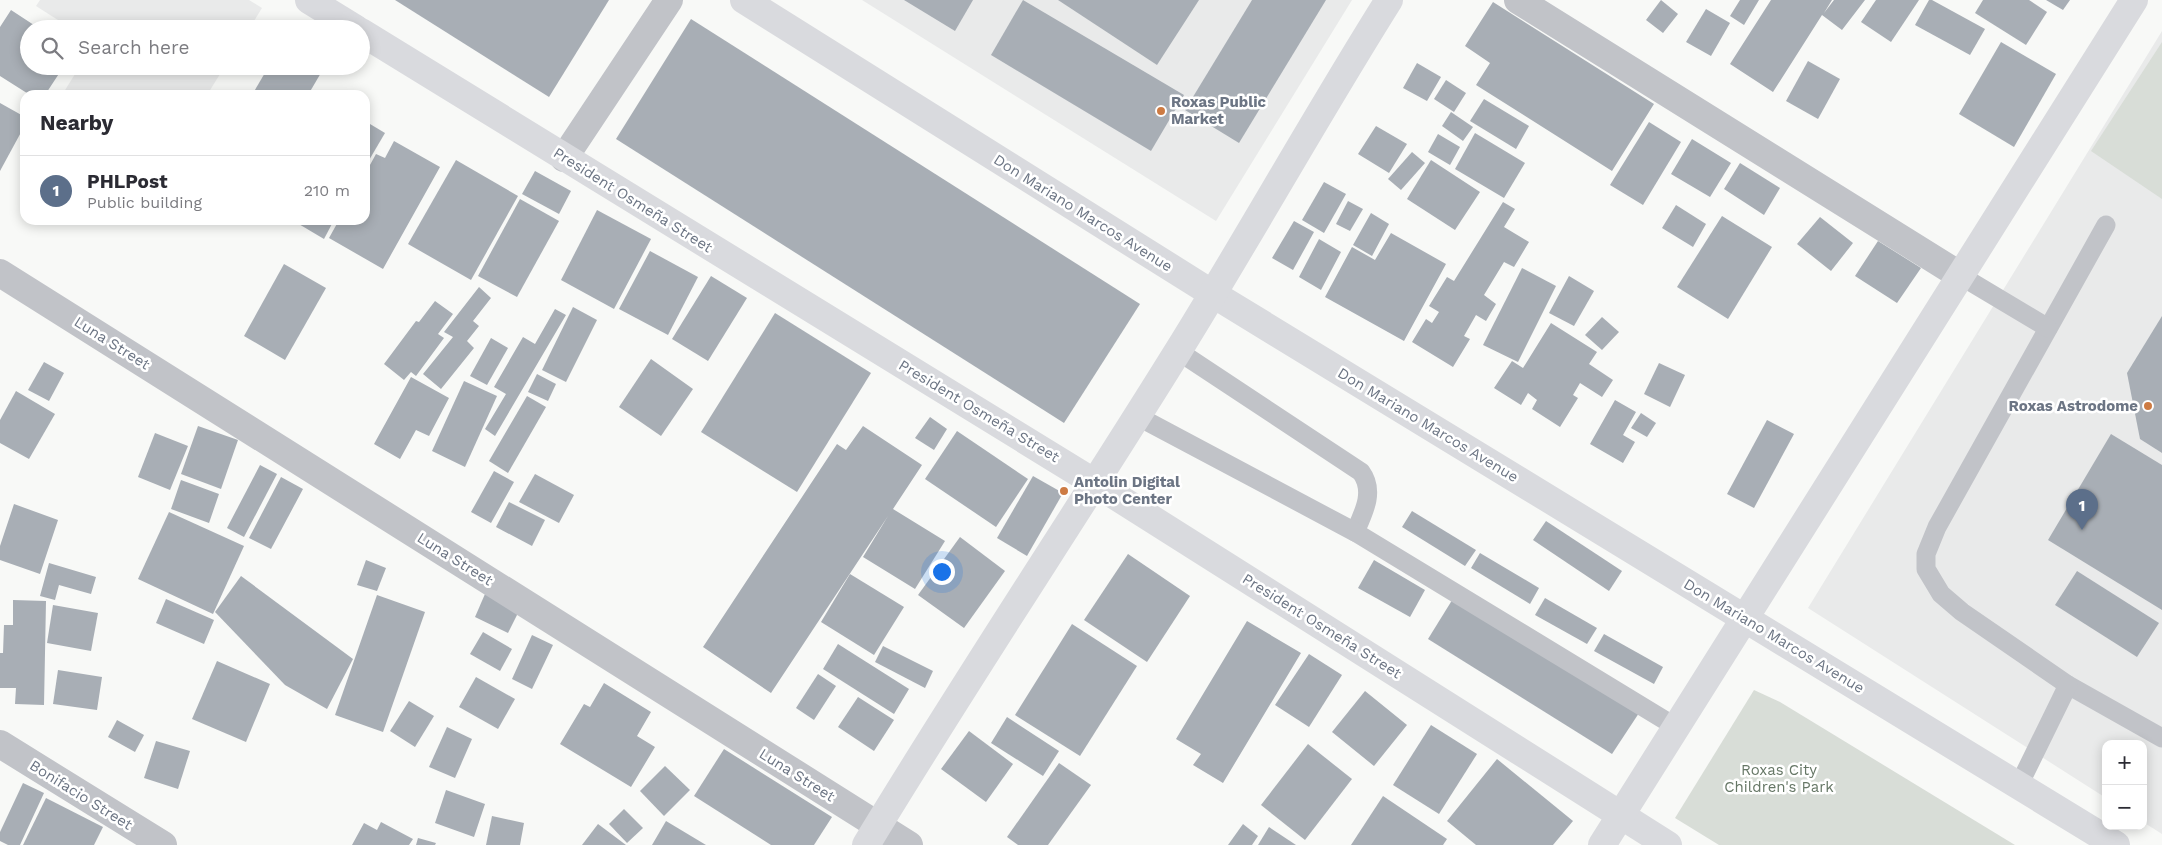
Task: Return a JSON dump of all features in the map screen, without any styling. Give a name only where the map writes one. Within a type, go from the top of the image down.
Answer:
[{"type":"main road","points":[[309,0],[341,20]]},
{"type":"main road","name":"Don Mariano Marcos Avenue","points":[[744,0],[1212,294],[2116,845]]},
{"type":"main road","points":[[872,835],[972,673],[1178,351],[1388,0]]},
{"type":"main road","points":[[1602,845],[2134,0]]},
{"type":"main road","name":"President Osmeña Street","points":[[370,38],[1095,483],[1668,845]]},
{"type":"street","points":[[564,158],[669,0]]},
{"type":"street","points":[[1518,0],[1961,276]]},
{"type":"street","name":"Luna Street","points":[[0,273],[872,835],[909,845]]},
{"type":"street","name":"Bonifacio Street","points":[[0,744],[163,845]]},
{"type":"lane","points":[[2106,225],[1938,527],[1926,554],[1926,569],[1941,594],[1962,612],[2068,685],[2162,738]]},
{"type":"lane","points":[[1961,276],[2048,328]]},
{"type":"lane","points":[[1178,351],[1361,472],[1368,481],[1368,495],[1364,514],[1355,532]]},
{"type":"lane","points":[[1137,416],[1355,532],[1676,727]]},
{"type":"lane","points":[[2020,785],[2068,685]]},
{"type":"shaded area","points":[[40,0],[249,0],[262,8],[255,20],[58,20],[36,6]]},
{"type":"shaded area","name":"Roxas Public Market","points":[[862,0],[1352,0],[1216,221]]},
{"type":"shaded area","points":[[2162,31],[2162,834],[2147,825],[2147,740],[2102,740],[2102,795],[1808,608]]},
{"type":"shaded area","points":[[74,75],[219,75],[210,90],[65,90]]},
{"type":"green space","points":[[2162,42],[2162,199],[2091,151]]},
{"type":"green space","name":"Roxas City Children's Park","points":[[1754,690],[1780,702],[2015,845],[1719,845],[1675,818]]},
{"type":"building","points":[[395,0],[609,0],[549,97]]},
{"type":"building","points":[[904,0],[973,0],[955,31]]},
{"type":"building","points":[[1023,0],[1184,95],[1151,151],[991,55]]},
{"type":"building","points":[[1058,0],[1199,0],[1157,65]]},
{"type":"building","points":[[1252,0],[1326,0],[1239,143],[1185,110]]},
{"type":"building","points":[[1661,0],[1678,14],[1663,33],[1646,20]]},
{"type":"building","points":[[1740,0],[1759,0],[1744,25],[1730,16]]},
{"type":"building","points":[[1771,0],[1832,0],[1824,13],[1834,0],[1865,0],[1842,30],[1822,15],[1773,92],[1730,64]]},
{"type":"building","points":[[1876,0],[1919,0],[1891,42],[1861,22]]},
{"type":"building","points":[[1929,0],[1985,29],[1970,55],[1915,25]]},
{"type":"building","points":[[1983,0],[2029,0],[2047,12],[2026,45],[1975,13]]},
{"type":"building","points":[[2046,0],[2070,0],[2063,10]]},
{"type":"building","points":[[1493,2],[1654,104],[1612,171],[1476,85],[1490,63],[1465,46]]},
{"type":"building","points":[[1706,9],[1730,23],[1711,56],[1686,42]]},
{"type":"building","points":[[11,10],[26,20],[20,20],[20,75],[58,75],[48,90],[22,90],[0,76],[0,27]]},
{"type":"building","points":[[691,19],[1140,304],[1064,423],[616,139]]},
{"type":"building","points":[[2001,42],[2056,74],[2014,147],[1959,114]]},
{"type":"building","points":[[1808,61],[1840,79],[1818,119],[1786,101]]},
{"type":"building","points":[[1417,63],[1441,77],[1427,101],[1403,88]]},
{"type":"building","points":[[264,75],[320,75],[311,90],[255,90]]},
{"type":"building","points":[[1446,80],[1466,93],[1454,112],[1434,99]]},
{"type":"building","points":[[1484,99],[1529,126],[1516,149],[1470,121]]},
{"type":"building","points":[[0,103],[20,114],[20,134],[0,171]]},
{"type":"building","points":[[1451,112],[1473,127],[1463,141],[1442,126]]},
{"type":"building","points":[[1649,122],[1681,142],[1643,205],[1610,185]]},
{"type":"building","points":[[370,124],[385,133],[370,158]]},
{"type":"building","points":[[1376,126],[1407,144],[1389,173],[1358,154]]},
{"type":"building","points":[[1475,133],[1525,163],[1504,198],[1455,169]]},
{"type":"building","points":[[1438,134],[1460,147],[1450,165],[1428,152]]},
{"type":"building","points":[[1692,139],[1731,163],[1710,197],[1671,174]]},
{"type":"building","points":[[394,141],[440,167],[383,269],[329,238],[336,225],[370,225],[370,165],[376,154],[385,158]]},
{"type":"building","points":[[1412,152],[1425,163],[1401,190],[1388,179]]},
{"type":"building","points":[[456,160],[518,196],[471,280],[408,244]]},
{"type":"building","points":[[1431,160],[1480,192],[1455,230],[1407,199]]},
{"type":"building","points":[[1740,163],[1780,188],[1764,215],[1724,189]]},
{"type":"building","points":[[535,171],[571,191],[559,214],[522,194]]},
{"type":"building","points":[[1324,182],[1346,194],[1324,233],[1302,220]]},
{"type":"building","points":[[520,199],[559,221],[517,297],[478,276]]},
{"type":"building","points":[[1348,201],[1363,209],[1350,231],[1336,224]]},
{"type":"building","points":[[1503,202],[1515,209],[1504,227],[1529,242],[1514,267],[1504,262],[1484,295],[1496,304],[1486,321],[1476,315],[1464,336],[1470,339],[1453,367],[1412,342],[1426,319],[1432,323],[1439,312],[1429,306],[1447,277],[1454,281]]},
{"type":"building","points":[[1676,205],[1706,224],[1693,247],[1662,228]]},
{"type":"building","points":[[597,210],[651,239],[614,309],[561,280]]},
{"type":"building","points":[[1371,213],[1389,224],[1372,256],[1353,245]]},
{"type":"building","points":[[1722,216],[1772,247],[1728,319],[1677,287]]},
{"type":"building","points":[[1820,217],[1853,243],[1831,271],[1797,244]]},
{"type":"building","points":[[1294,221],[1314,232],[1293,270],[1272,258]]},
{"type":"building","points":[[300,225],[331,225],[324,239]]},
{"type":"building","points":[[1391,233],[1446,264],[1404,341],[1325,297],[1352,247],[1375,260]]},
{"type":"building","points":[[1319,239],[1341,252],[1321,290],[1299,277]]},
{"type":"building","points":[[1878,241],[1921,268],[1897,303],[1855,276]]},
{"type":"building","points":[[650,251],[698,277],[668,335],[619,309]]},
{"type":"building","points":[[284,264],[326,288],[285,360],[244,336]]},
{"type":"building","points":[[1522,268],[1556,286],[1518,362],[1483,345]]},
{"type":"building","points":[[711,276],[747,298],[708,361],[672,339]]},
{"type":"building","points":[[1569,276],[1594,291],[1574,326],[1549,313]]},
{"type":"building","points":[[479,287],[491,298],[473,321],[479,326],[467,341],[474,348],[441,389],[423,374],[453,337],[444,332]]},
{"type":"building","points":[[435,301],[453,314],[438,334],[444,338],[416,376],[411,372],[404,380],[384,364],[416,321],[419,322]]},
{"type":"building","points":[[573,307],[597,320],[566,382],[542,370]]},
{"type":"building","points":[[555,309],[566,315],[495,436],[485,429],[506,394],[494,387],[523,337],[535,344]]},
{"type":"building","points":[[775,313],[871,373],[797,492],[701,432]]},
{"type":"building","name":"Roxas Astrodome","points":[[2162,316],[2162,453],[2140,439],[2127,373]]},
{"type":"building","points":[[1602,317],[1619,332],[1602,350],[1585,335]]},
{"type":"building","points":[[1551,323],[1597,352],[1589,364],[1613,380],[1602,397],[1580,383],[1573,395],[1578,398],[1560,427],[1532,409],[1537,400],[1528,393],[1521,405],[1494,388],[1512,361],[1523,368]]},
{"type":"building","points":[[491,338],[508,348],[487,385],[470,376]]},
{"type":"building","points":[[651,359],[693,389],[661,436],[619,407]]},
{"type":"building","points":[[44,362],[64,373],[49,401],[28,390]]},
{"type":"building","points":[[1659,363],[1685,375],[1670,407],[1644,394]]},
{"type":"building","points":[[537,374],[556,384],[548,401],[528,392]]},
{"type":"building","points":[[411,377],[449,398],[429,436],[416,430],[400,459],[374,444]]},
{"type":"building","points":[[464,381],[497,396],[465,467],[432,451]]},
{"type":"building","points":[[16,391],[55,414],[29,459],[0,443],[0,420]]},
{"type":"building","points":[[527,396],[546,407],[508,473],[489,461]]},
{"type":"building","points":[[1615,400],[1636,412],[1623,435],[1635,442],[1623,463],[1590,444]]},
{"type":"building","points":[[1641,413],[1656,423],[1647,437],[1631,428]]},
{"type":"building","points":[[930,417],[947,429],[934,450],[915,438]]},
{"type":"building","points":[[1767,420],[1794,434],[1754,508],[1727,494]]},
{"type":"building","points":[[198,426],[238,440],[221,489],[181,474]]},
{"type":"building","points":[[863,426],[922,465],[893,509],[945,541],[915,589],[863,557],[888,516],[771,693],[703,647],[837,444],[846,450]]},
{"type":"building","points":[[957,431],[1028,479],[996,527],[925,479]]},
{"type":"building","points":[[155,433],[188,446],[170,490],[138,477]]},
{"type":"building","points":[[2111,434],[2162,465],[2162,610],[2048,540]]},
{"type":"building","points":[[260,465],[277,474],[244,537],[227,528]]},
{"type":"building","points":[[494,471],[514,482],[491,523],[471,512]]},
{"type":"building","points":[[535,474],[574,495],[559,523],[519,502]]},
{"type":"building","points":[[1033,476],[1063,493],[1027,556],[997,538]]},
{"type":"building","points":[[281,477],[303,489],[271,549],[249,538]]},
{"type":"building","points":[[181,480],[219,494],[209,523],[171,509]]},
{"type":"building","points":[[509,502],[545,520],[532,546],[496,527]]},
{"type":"building","points":[[14,504],[58,520],[40,574],[0,560],[0,546]]},
{"type":"building","points":[[1412,511],[1476,550],[1465,566],[1402,527]]},
{"type":"building","points":[[169,512],[244,546],[213,614],[138,579]]},
{"type":"building","points":[[1546,521],[1622,571],[1609,591],[1533,540]]},
{"type":"building","points":[[960,537],[1005,571],[964,628],[918,595]]},
{"type":"building","points":[[1480,553],[1539,588],[1530,604],[1471,568]]},
{"type":"building","points":[[1128,554],[1190,596],[1147,662],[1084,620]]},
{"type":"building","points":[[366,560],[386,568],[377,591],[357,585]]},
{"type":"building","points":[[1374,560],[1425,590],[1410,617],[1358,588]]},
{"type":"building","points":[[49,563],[96,577],[91,594],[59,585],[55,600],[40,596]]},
{"type":"building","points":[[2077,571],[2159,623],[2137,657],[2055,605]]},
{"type":"building","points":[[850,574],[904,607],[874,655],[821,622]]},
{"type":"building","points":[[241,576],[353,659],[327,709],[285,685],[215,612]]},
{"type":"building","points":[[485,594],[519,611],[508,633],[475,617]]},
{"type":"building","points":[[377,595],[425,612],[383,732],[335,715]]},
{"type":"building","points":[[1454,597],[1639,713],[1612,754],[1428,639]]},
{"type":"building","points":[[1545,598],[1597,628],[1587,644],[1535,615]]},
{"type":"building","points":[[166,599],[214,620],[204,644],[156,623]]},
{"type":"building","points":[[13,600],[46,601],[44,705],[15,704],[16,688],[0,688],[0,653],[3,653],[4,625],[13,625]]},
{"type":"building","points":[[53,605],[98,613],[91,651],[47,643]]},
{"type":"building","points":[[1247,621],[1301,653],[1223,783],[1193,765],[1201,754],[1176,739]]},
{"type":"building","points":[[1072,624],[1137,666],[1080,756],[1015,715]]},
{"type":"building","points":[[483,632],[512,649],[500,671],[470,654]]},
{"type":"building","points":[[1604,634],[1663,667],[1654,684],[1594,651]]},
{"type":"building","points":[[532,635],[553,645],[532,689],[512,679]]},
{"type":"building","points":[[838,644],[909,689],[894,714],[823,669]]},
{"type":"building","points":[[883,646],[933,671],[925,688],[875,662]]},
{"type":"building","points":[[1309,654],[1342,675],[1309,727],[1275,705]]},
{"type":"building","points":[[217,661],[270,684],[246,742],[192,719]]},
{"type":"building","points":[[58,670],[102,677],[97,710],[53,704]]},
{"type":"building","points":[[818,674],[836,686],[814,720],[796,708]]},
{"type":"building","points":[[476,677],[515,699],[498,729],[459,707]]},
{"type":"building","points":[[604,683],[651,712],[637,736],[655,747],[631,787],[560,744],[584,704],[590,707]]},
{"type":"building","points":[[1365,691],[1407,725],[1374,766],[1332,732]]},
{"type":"building","points":[[858,697],[894,720],[874,751],[838,727]]},
{"type":"building","points":[[409,701],[434,716],[415,747],[390,731]]},
{"type":"building","points":[[1007,717],[1059,751],[1043,776],[991,743]]},
{"type":"building","points":[[117,720],[144,735],[135,752],[108,737]]},
{"type":"building","points":[[1431,725],[1477,754],[1439,814],[1393,785]]},
{"type":"building","points":[[447,727],[472,739],[455,778],[429,767]]},
{"type":"building","points":[[969,731],[1013,764],[986,802],[941,769]]},
{"type":"building","points":[[156,741],[190,751],[178,789],[144,778]]},
{"type":"building","points":[[1308,744],[1352,779],[1305,840],[1261,805]]},
{"type":"building","points":[[724,749],[832,817],[814,845],[771,845],[694,796]]},
{"type":"building","points":[[1497,759],[1573,821],[1553,845],[1476,845],[1447,821]]},
{"type":"building","points":[[1059,763],[1091,785],[1048,845],[1018,845],[1007,837]]},
{"type":"building","points":[[665,766],[690,790],[664,816],[640,791]]},
{"type":"building","points":[[23,783],[44,793],[20,845],[8,845],[0,841],[0,832]]},
{"type":"building","points":[[446,790],[485,804],[474,837],[435,823]]},
{"type":"building","points":[[1383,796],[1447,839],[1443,845],[1351,845]]},
{"type":"building","points":[[46,798],[103,827],[94,845],[23,845]]},
{"type":"building","points":[[624,809],[643,828],[627,843],[609,824]]},
{"type":"building","points":[[492,816],[524,823],[520,845],[486,845]]},
{"type":"building","points":[[666,821],[706,845],[652,845]]},
{"type":"building","points":[[381,822],[413,839],[409,845],[352,845],[364,823],[377,830]]},
{"type":"building","points":[[598,824],[626,845],[582,845]]},
{"type":"building","points":[[1243,824],[1258,836],[1252,845],[1228,845]]},
{"type":"building","points":[[1269,827],[1296,845],[1258,845]]},
{"type":"building","points":[[418,838],[436,843],[435,845],[416,845]]},
{"type":"place","name":"Roxas Public Market","points":[[1161,111]]},
{"type":"place","name":"Roxas Astrodome","points":[[2148,406]]},
{"type":"place","name":"Antolin Digital Photo Center","points":[[1064,491]]},
{"type":"place","name":"PHLPost","points":[[2082,530]]}]
